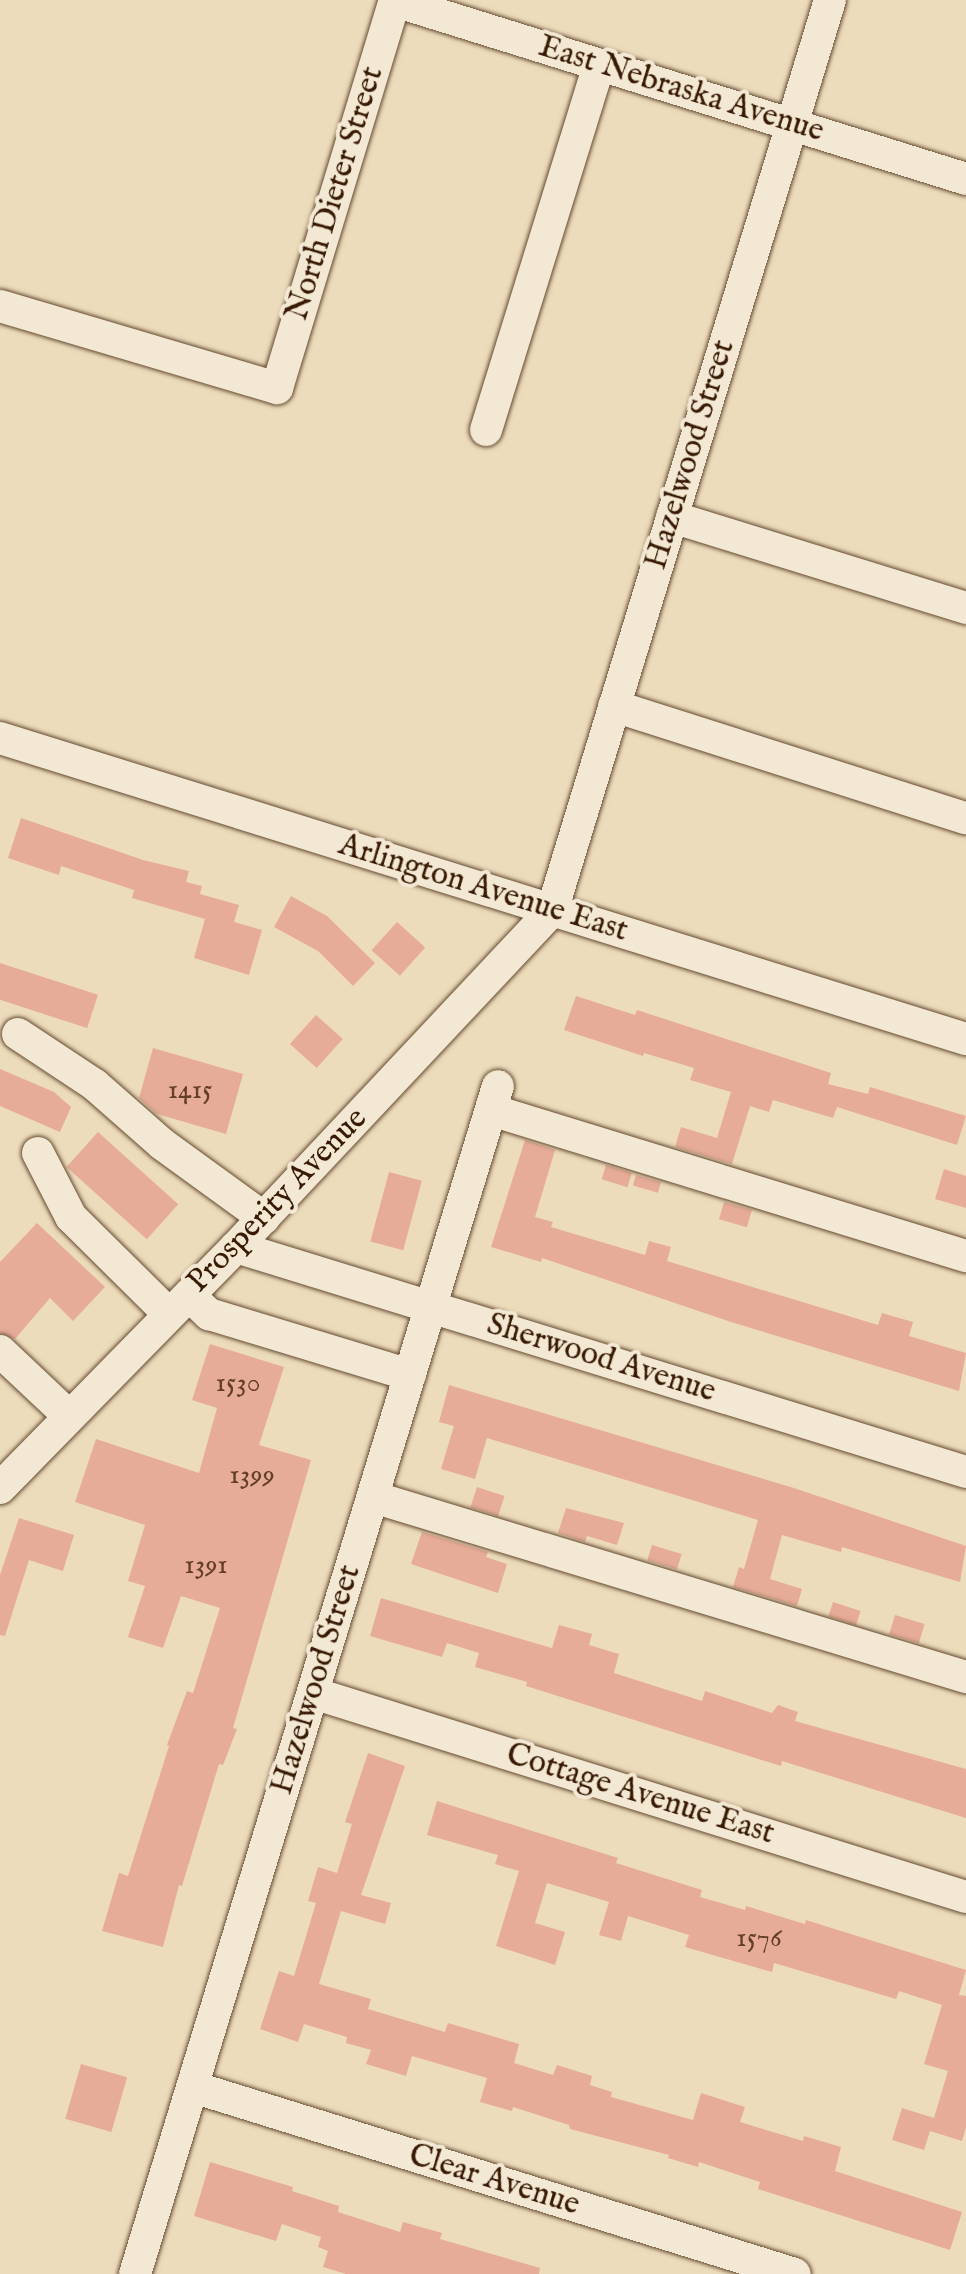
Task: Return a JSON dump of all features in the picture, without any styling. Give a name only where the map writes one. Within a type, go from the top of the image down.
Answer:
[{"type":"street","name":"East Nebraska Avenue","points":[[395,0],[966,179]]},
{"type":"street","name":"North Dieter Street","points":[[0,306],[277,388],[395,0]]},
{"type":"street","name":"Hazelwood Street","points":[[552,911],[830,0]]},
{"type":"street","points":[[486,430],[599,65]]},
{"type":"street","points":[[672,517],[966,608]]},
{"type":"street","points":[[614,706],[966,818]]},
{"type":"street","name":"Arlington Avenue East","points":[[0,738],[966,1039]]},
{"type":"street","name":"Prosperity Avenue","points":[[0,1488],[264,1218],[552,911]]},
{"type":"street","points":[[18,1034],[95,1085],[162,1144],[264,1218]]},
{"type":"street","name":"Hazelwood Street","points":[[135,2274],[495,1098],[966,1256]]},
{"type":"street","points":[[38,1153],[71,1217],[179,1304],[410,1375]]},
{"type":"street","name":"Sherwood Avenue","points":[[236,1247],[966,1472]]},
{"type":"street","points":[[0,1351],[69,1416]]},
{"type":"street","points":[[373,1497],[966,1677]]},
{"type":"street","name":"Cottage Avenue East","points":[[313,1693],[966,1897]]},
{"type":"street","name":"Clear Avenue","points":[[193,2087],[795,2274]]},
{"type":"building","points":[[21,818],[143,860],[189,871],[186,882],[202,886],[200,894],[239,905],[234,922],[262,930],[249,975],[194,958],[205,919],[132,898],[134,890],[61,866],[59,875],[8,858]]},
{"type":"building","points":[[291,896],[327,916],[375,963],[353,986],[318,951],[274,927]]},
{"type":"building","points":[[397,922],[425,947],[400,976],[372,950]]},
{"type":"building","points":[[0,963],[98,995],[87,1028],[0,1000]]},
{"type":"building","points":[[576,996],[635,1015],[637,1010],[831,1073],[828,1084],[868,1094],[870,1087],[966,1116],[957,1145],[837,1107],[833,1118],[773,1100],[769,1112],[750,1106],[732,1164],[675,1147],[681,1127],[717,1138],[731,1092],[690,1080],[694,1068],[644,1053],[643,1056],[564,1030]]},
{"type":"building","points":[[316,1015],[343,1039],[317,1068],[290,1044]]},
{"type":"building","points":[[153,1048],[243,1074],[226,1134],[157,1114],[139,1098]]},
{"type":"building","points":[[0,1069],[54,1092],[71,1107],[60,1132],[0,1106]]},
{"type":"building","points":[[98,1132],[178,1204],[147,1239],[67,1167]]},
{"type":"building","points":[[525,1140],[555,1150],[535,1217],[553,1222],[551,1227],[645,1255],[649,1241],[671,1247],[667,1261],[878,1325],[882,1313],[913,1322],[909,1336],[966,1353],[959,1391],[731,1322],[542,1258],[541,1262],[491,1247]]},
{"type":"building","points":[[606,1165],[632,1173],[627,1187],[602,1179]]},
{"type":"building","points":[[944,1169],[966,1176],[966,1208],[935,1199]]},
{"type":"building","points":[[389,1172],[422,1181],[403,1250],[370,1242]]},
{"type":"building","points":[[636,1175],[661,1182],[658,1193],[633,1186]]},
{"type":"building","points":[[724,1202],[752,1210],[747,1227],[719,1219]]},
{"type":"building","points":[[37,1223],[105,1287],[73,1321],[50,1298],[15,1339],[0,1333],[0,1262]]},
{"type":"building","points":[[210,1344],[284,1367],[259,1445],[311,1460],[233,1728],[237,1729],[223,1765],[219,1764],[182,1886],[179,1885],[163,1947],[102,1931],[119,1873],[128,1876],[167,1745],[187,1691],[193,1693],[220,1608],[181,1596],[163,1648],[128,1637],[145,1586],[128,1581],[145,1525],[75,1502],[96,1439],[199,1473],[217,1408],[192,1400]]},
{"type":"building","points":[[449,1385],[794,1488],[966,1546],[960,1582],[842,1547],[841,1552],[782,1535],[770,1579],[802,1589],[797,1606],[733,1587],[739,1567],[744,1569],[758,1520],[487,1438],[475,1479],[441,1469],[454,1426],[439,1422]]},
{"type":"building","points":[[477,1487],[505,1496],[498,1516],[471,1507]]},
{"type":"building","points":[[566,1508],[624,1523],[617,1545],[587,1536],[585,1542],[558,1533]]},
{"type":"building","points":[[19,1518],[74,1535],[63,1571],[29,1560],[5,1636],[0,1635],[0,1575]]},
{"type":"building","points":[[422,1532],[488,1552],[486,1557],[507,1564],[498,1593],[411,1564]]},
{"type":"building","points":[[652,1545],[682,1554],[677,1569],[647,1560]]},
{"type":"building","points":[[381,1598],[552,1648],[559,1625],[592,1634],[589,1645],[619,1654],[614,1673],[702,1701],[705,1691],[772,1713],[778,1705],[798,1712],[795,1721],[966,1769],[966,1818],[782,1761],[781,1766],[526,1686],[527,1682],[475,1667],[479,1653],[447,1643],[442,1657],[370,1636]]},
{"type":"building","points":[[833,1602],[861,1611],[856,1625],[828,1616]]},
{"type":"building","points":[[895,1615],[925,1624],[919,1643],[889,1634]]},
{"type":"building","points":[[368,1753],[405,1766],[361,1895],[391,1903],[385,1924],[341,1911],[319,1984],[371,1999],[368,2009],[445,2032],[448,2023],[519,2044],[514,2063],[553,2075],[557,2065],[592,2076],[590,2085],[612,2092],[611,2097],[693,2120],[701,2093],[745,2107],[740,2122],[803,2141],[804,2136],[841,2147],[835,2171],[962,2212],[950,2250],[758,2189],[760,2182],[699,2162],[698,2167],[668,2158],[669,2155],[570,2129],[569,2125],[513,2107],[512,2111],[480,2102],[487,2078],[412,2056],[406,2076],[366,2064],[371,2050],[346,2043],[347,2037],[304,2024],[298,2042],[260,2029],[279,1971],[294,1976],[316,1903],[308,1901],[318,1867],[337,1873],[352,1824],[345,1822]]},
{"type":"building","points":[[437,1801],[618,1858],[616,1863],[702,1890],[700,1897],[745,1910],[746,1906],[805,1924],[806,1920],[966,1970],[959,1995],[966,1996],[966,2127],[962,2141],[930,2131],[924,2150],[892,2140],[902,2108],[934,2118],[948,2071],[924,2064],[942,2005],[899,1991],[896,1999],[774,1963],[772,1972],[685,1947],[689,1935],[628,1916],[621,1941],[599,1935],[609,1902],[547,1883],[535,1923],[565,1932],[555,1965],[496,1946],[519,1871],[495,1864],[498,1855],[427,1835]]},
{"type":"building","points":[[81,2064],[127,2077],[111,2132],[65,2119]]},
{"type":"building","points":[[210,2162],[293,2187],[292,2191],[339,2206],[338,2212],[400,2232],[403,2222],[442,2233],[440,2239],[540,2268],[539,2274],[346,2274],[323,2267],[328,2251],[318,2247],[321,2237],[282,2224],[276,2241],[194,2216]]}]
